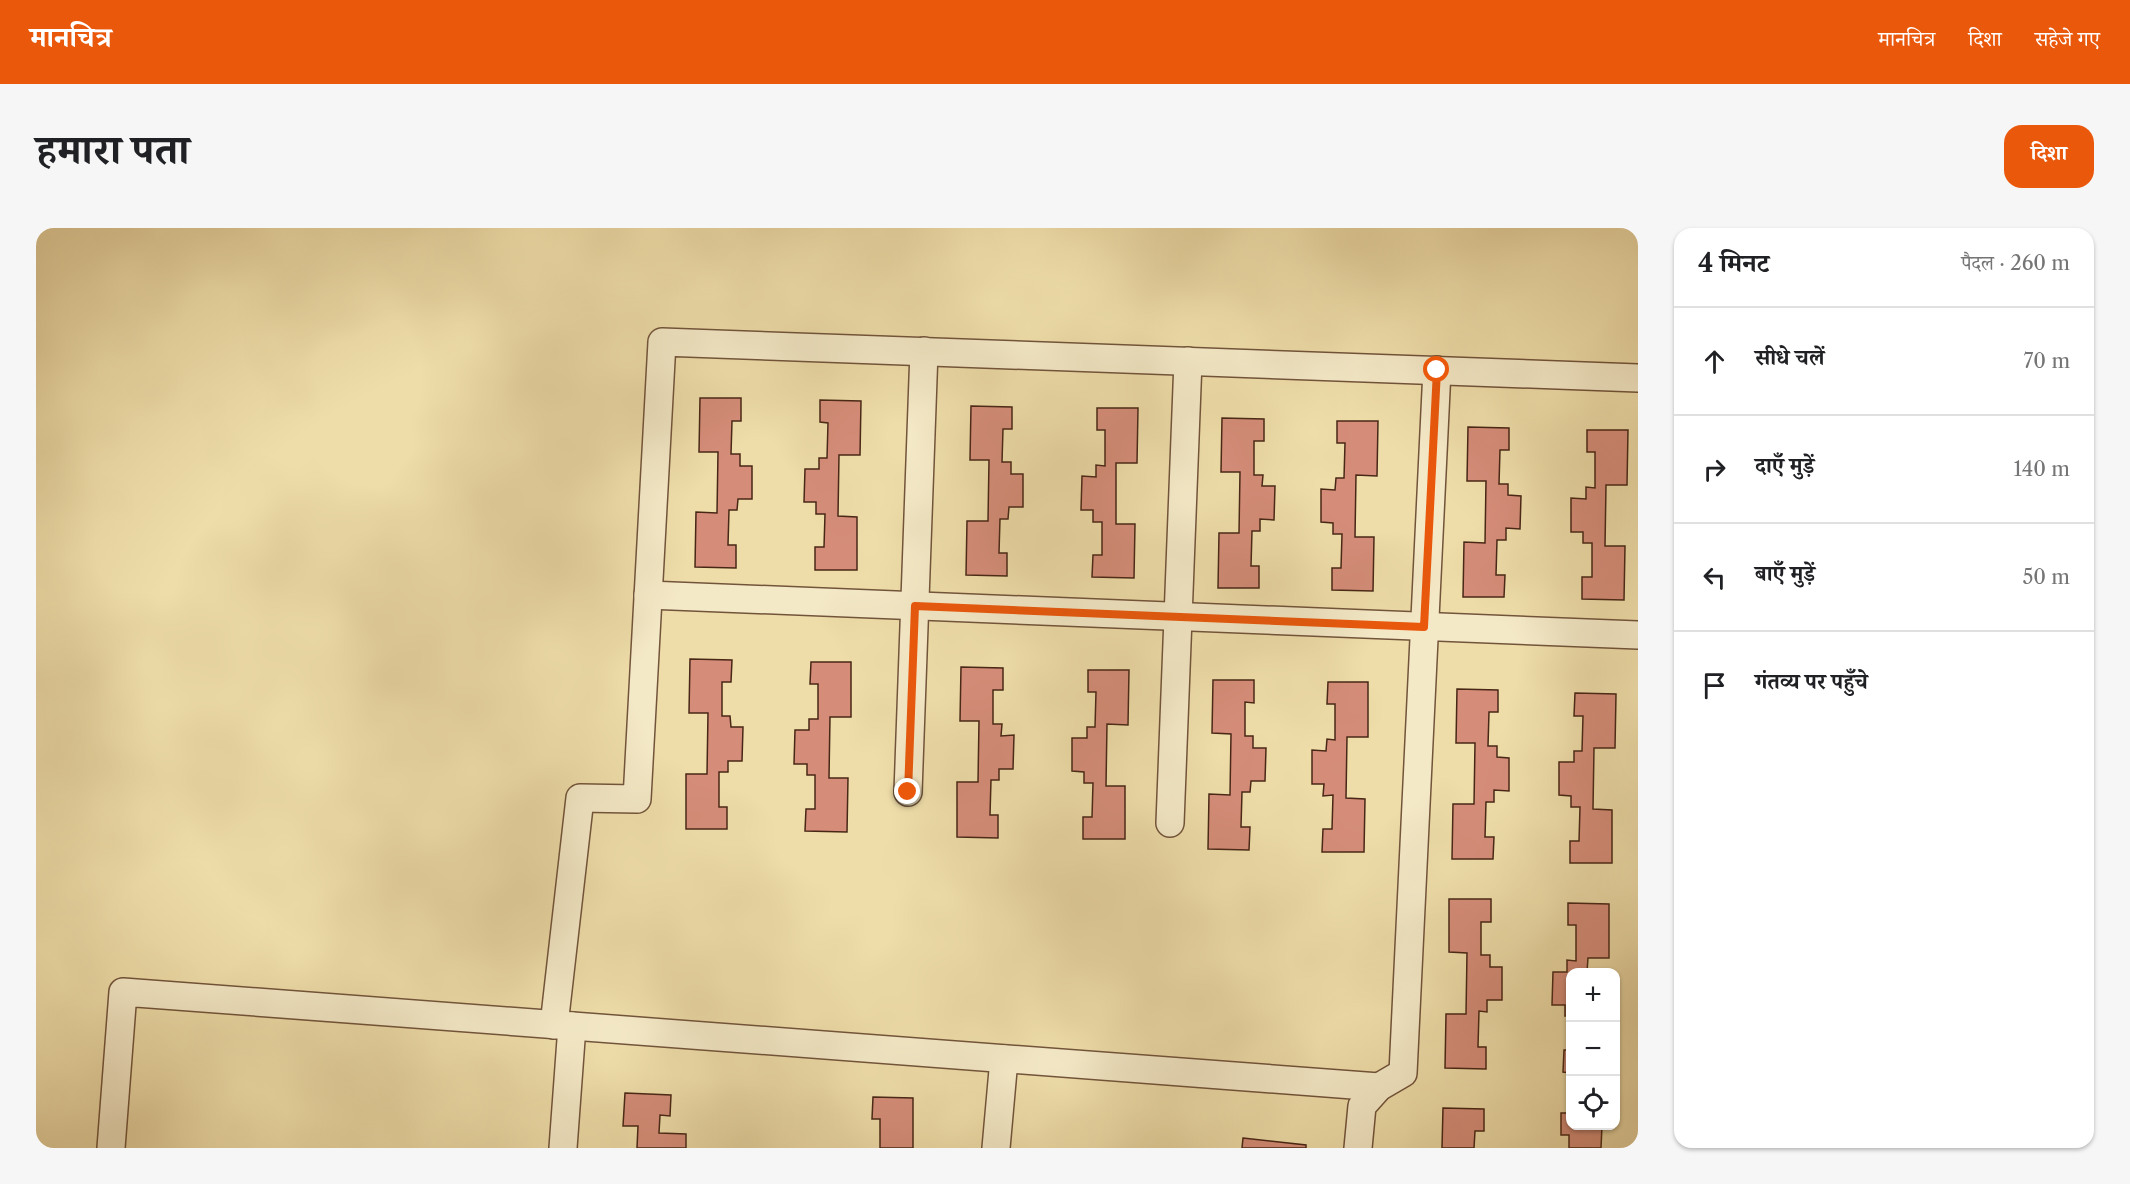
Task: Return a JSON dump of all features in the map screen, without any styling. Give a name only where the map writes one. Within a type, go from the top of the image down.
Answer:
[{"type":"street","points":[[563,1148],[563,1025],[580,798],[637,799],[662,342],[1638,378]]},
{"type":"street","points":[[908,792],[924,351]]},
{"type":"street","points":[[1170,823],[1188,361]]},
{"type":"street","points":[[1358,1148],[1362,1106],[1379,1087],[1403,1073],[1437,370]]},
{"type":"street","points":[[648,595],[1638,635]]},
{"type":"street","points":[[111,1148],[123,992],[1379,1087]]},
{"type":"street","points":[[996,1148],[1004,1059]]},
{"type":"building","points":[[700,398],[741,398],[741,421],[732,421],[731,454],[740,454],[740,466],[752,466],[752,499],[738,499],[737,510],[729,510],[728,545],[736,545],[736,568],[695,567],[696,512],[717,513],[718,452],[699,452]]},
{"type":"building","points":[[820,400],[861,401],[860,455],[839,455],[838,516],[857,517],[857,570],[815,570],[815,547],[824,547],[825,514],[816,514],[816,502],[804,502],[805,469],[819,469],[819,458],[827,458],[828,423],[820,422]]},
{"type":"building","points":[[971,406],[1012,407],[1012,429],[1003,429],[1002,462],[1011,462],[1011,474],[1023,474],[1023,507],[1009,507],[1008,519],[1000,519],[999,553],[1007,553],[1007,576],[966,575],[967,521],[988,521],[989,460],[970,460]]},
{"type":"building","points":[[1097,408],[1138,408],[1137,463],[1116,463],[1116,524],[1135,524],[1134,578],[1092,577],[1093,555],[1102,555],[1102,522],[1093,522],[1093,510],[1081,510],[1082,476],[1096,477],[1096,465],[1105,466],[1105,430],[1097,430]]},
{"type":"building","points":[[1222,418],[1264,419],[1264,441],[1254,441],[1254,475],[1263,475],[1262,486],[1275,486],[1274,520],[1260,519],[1260,531],[1252,531],[1251,566],[1259,566],[1259,588],[1218,588],[1219,533],[1239,533],[1240,472],[1221,472]]},
{"type":"building","points":[[1337,421],[1378,421],[1377,476],[1356,475],[1355,537],[1374,537],[1373,591],[1332,590],[1332,568],[1341,568],[1342,534],[1333,534],[1333,523],[1321,522],[1321,489],[1335,490],[1336,478],[1344,478],[1345,443],[1337,443]]},
{"type":"building","points":[[1468,427],[1509,428],[1509,450],[1500,450],[1499,484],[1508,484],[1508,495],[1521,496],[1520,529],[1506,528],[1506,540],[1497,540],[1496,575],[1505,575],[1504,597],[1463,597],[1464,542],[1485,543],[1486,481],[1467,481]]},
{"type":"building","points":[[1587,430],[1628,430],[1627,485],[1606,485],[1605,546],[1625,546],[1624,600],[1582,599],[1582,577],[1592,577],[1592,543],[1583,543],[1583,532],[1571,532],[1571,498],[1586,499],[1586,487],[1595,488],[1595,452],[1587,452]]},
{"type":"building","points":[[690,659],[732,660],[731,682],[722,682],[722,716],[730,716],[731,727],[743,727],[742,761],[728,761],[728,772],[719,772],[719,807],[727,807],[727,829],[686,829],[686,774],[707,774],[708,713],[689,713]]},
{"type":"building","points":[[811,662],[851,662],[851,717],[830,717],[829,778],[848,778],[847,832],[805,831],[806,809],[815,809],[815,775],[807,775],[807,764],[794,764],[795,730],[809,730],[809,719],[818,719],[818,684],[810,684]]},
{"type":"building","points":[[961,667],[1003,668],[1003,690],[993,690],[993,724],[1002,724],[1001,736],[1014,735],[1013,769],[999,769],[999,780],[991,780],[990,815],[998,815],[998,838],[957,837],[957,782],[978,782],[979,721],[960,721]]},
{"type":"building","points":[[1088,670],[1129,670],[1128,725],[1107,724],[1106,786],[1125,786],[1125,839],[1083,839],[1083,817],[1092,817],[1093,783],[1084,783],[1084,772],[1072,771],[1072,738],[1087,738],[1087,727],[1095,727],[1096,692],[1088,692]]},
{"type":"building","points":[[1213,680],[1254,680],[1254,703],[1245,702],[1245,736],[1253,736],[1253,748],[1266,748],[1265,781],[1251,781],[1250,792],[1242,792],[1241,827],[1250,827],[1249,850],[1208,849],[1209,794],[1230,795],[1231,734],[1212,733]]},
{"type":"building","points":[[1328,682],[1368,682],[1368,737],[1347,737],[1346,798],[1365,799],[1364,852],[1322,852],[1323,829],[1332,829],[1333,795],[1323,796],[1324,784],[1312,784],[1312,750],[1326,751],[1327,739],[1335,740],[1335,704],[1327,704]]},
{"type":"building","points":[[1457,689],[1498,690],[1498,712],[1489,712],[1488,746],[1497,746],[1497,757],[1509,758],[1509,791],[1494,790],[1494,802],[1486,802],[1485,837],[1494,837],[1493,859],[1452,859],[1453,804],[1474,804],[1475,743],[1456,743]]},
{"type":"building","points":[[1575,693],[1616,694],[1615,748],[1594,748],[1593,809],[1612,810],[1612,863],[1570,863],[1570,841],[1579,841],[1580,807],[1571,807],[1571,796],[1559,795],[1559,762],[1574,762],[1574,751],[1582,751],[1583,716],[1574,716]]},
{"type":"building","points":[[1449,899],[1491,899],[1491,922],[1481,922],[1481,955],[1490,955],[1490,967],[1502,967],[1502,1000],[1487,1000],[1487,1012],[1479,1011],[1478,1047],[1486,1047],[1486,1069],[1445,1068],[1446,1014],[1466,1014],[1467,953],[1449,952]]},
{"type":"building","points":[[1568,903],[1609,904],[1609,958],[1588,958],[1587,968],[1567,968],[1567,960],[1576,961],[1576,925],[1568,925]]},
{"type":"building","points":[[1553,972],[1566,972],[1566,1016],[1565,1005],[1552,1005]]},
{"type":"building","points":[[1564,1050],[1566,1050],[1566,1072],[1563,1072]]},
{"type":"building","points":[[625,1093],[671,1095],[670,1116],[660,1115],[659,1133],[686,1134],[686,1148],[637,1148],[638,1126],[623,1126]]},
{"type":"building","points":[[873,1097],[913,1098],[913,1148],[880,1148],[880,1119],[872,1119]]},
{"type":"building","points":[[1443,1108],[1484,1109],[1484,1131],[1475,1131],[1474,1148],[1442,1148]]},
{"type":"building","points":[[1561,1113],[1566,1113],[1566,1130],[1602,1130],[1601,1148],[1569,1148],[1569,1135],[1561,1135]]},
{"type":"building","points":[[1243,1138],[1306,1145],[1306,1148],[1242,1148]]},
{"type":"route","points":[[908,792],[915,606],[1424,627],[1437,370]]}]
